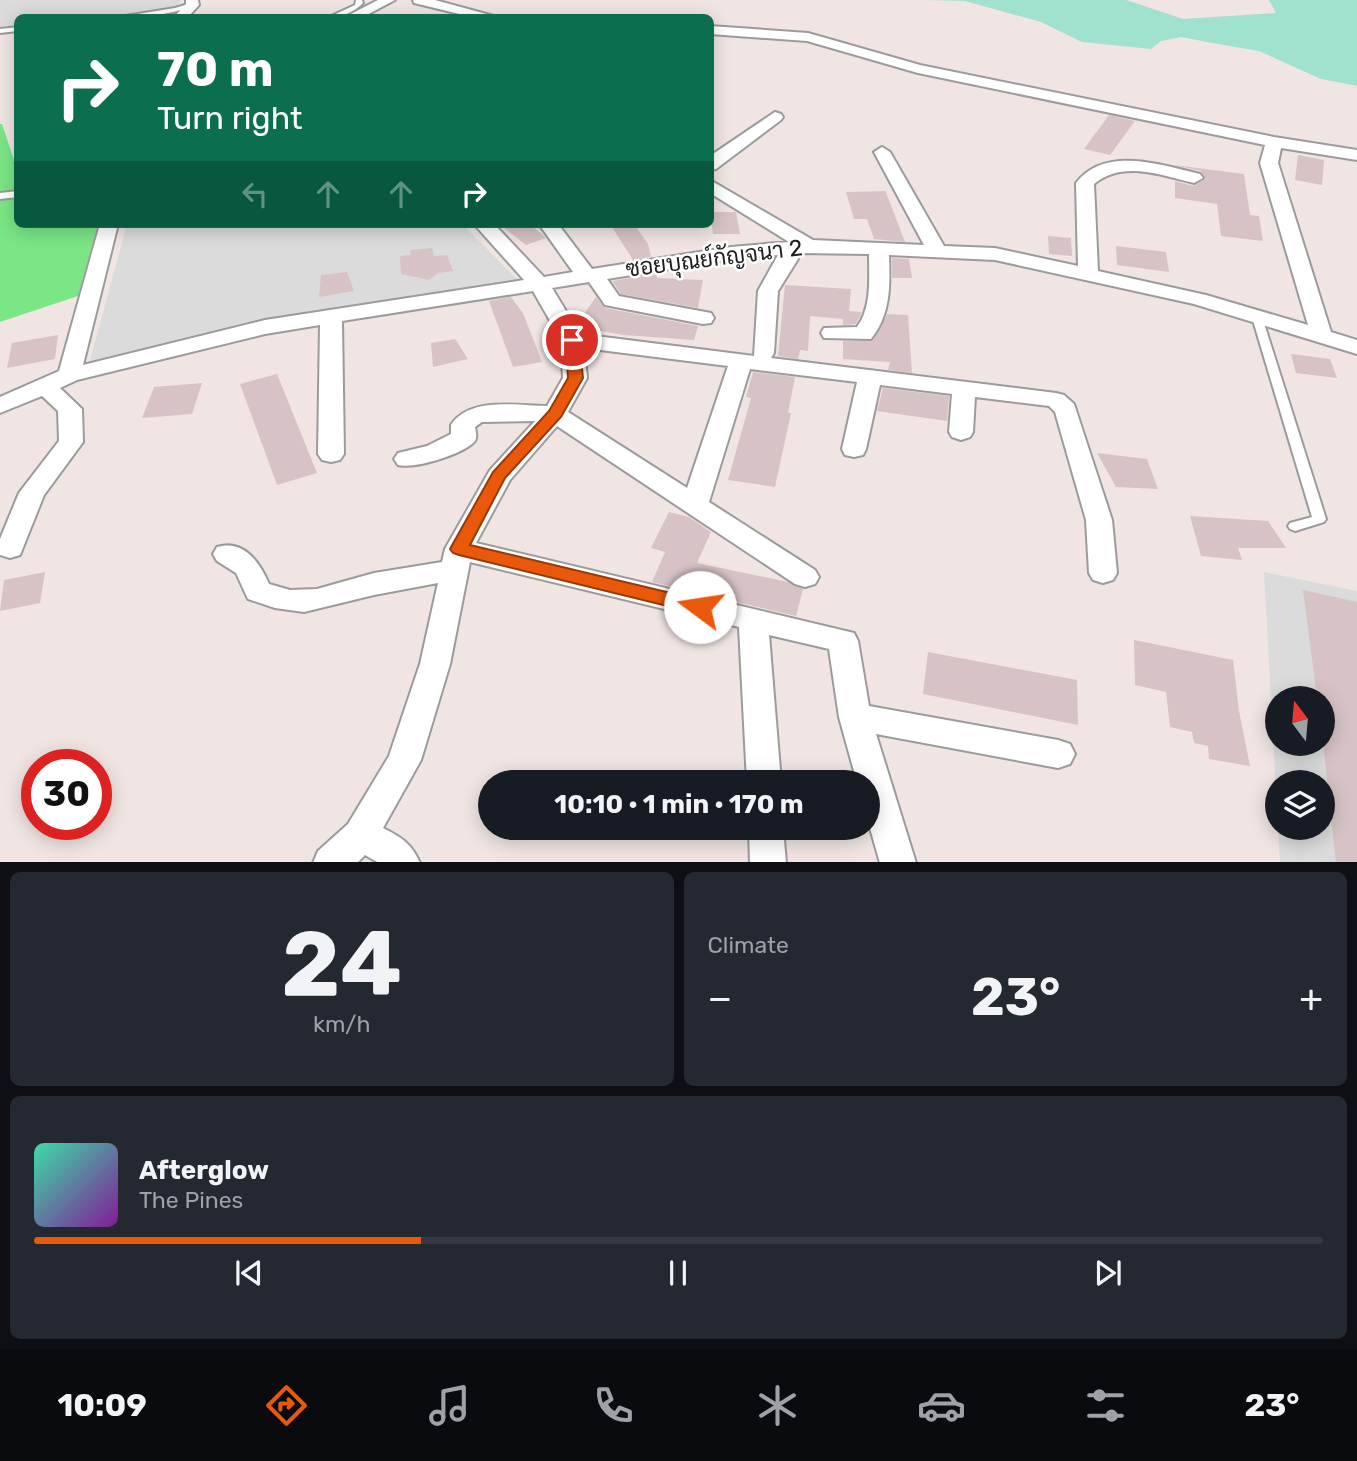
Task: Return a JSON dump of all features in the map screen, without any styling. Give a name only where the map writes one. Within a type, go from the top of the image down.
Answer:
[{"type":"street","points":[[358,14],[389,0]]},
{"type":"street","points":[[419,0],[478,14]]},
{"type":"street","points":[[714,30],[808,37],[918,69],[1274,142],[1357,155]]},
{"type":"street","points":[[714,162],[775,117]]},
{"type":"street","points":[[1274,142],[1269,163],[1322,337]]},
{"type":"street","points":[[882,152],[937,250]]},
{"type":"street","points":[[1088,274],[1085,183],[1093,174],[1125,166],[1194,178]]},
{"type":"street","points":[[694,506],[752,356],[768,291],[799,247],[714,188]]},
{"type":"street","points":[[69,375],[108,228]]},
{"type":"street","points":[[332,862],[361,835],[404,760],[435,664],[457,559],[499,475],[555,414],[575,378],[572,340],[537,282],[487,228]]},
{"type":"street","points":[[551,228],[612,301],[703,318]]},
{"type":"street","name":"ซอยบุณย์กัญจนา 2","points":[[0,406],[69,375],[265,327],[590,274],[731,253],[799,247],[995,254],[1199,299],[1357,347]]},
{"type":"street","points":[[832,333],[863,334],[869,329],[879,299],[878,248]]},
{"type":"street","points":[[331,315],[331,454]]},
{"type":"street","points":[[572,340],[752,356],[870,376],[1056,400],[1062,403],[1099,520],[1102,573]]},
{"type":"street","points":[[854,449],[870,376]]},
{"type":"street","points":[[10,548],[32,493],[71,442],[70,409],[45,386]]},
{"type":"street","points":[[961,432],[964,388]]},
{"type":"street","points":[[408,459],[435,452],[464,438],[463,425],[474,416],[490,413],[555,414],[805,577]]},
{"type":"street","points":[[227,554],[248,567],[258,591],[277,599],[323,600],[457,559],[843,641],[855,717],[898,862]]},
{"type":"street","points":[[753,620],[763,770]]},
{"type":"street","points":[[855,717],[1058,754]]},
{"type":"street","points":[[361,835],[391,850],[401,862]]},
{"type":"street","points":[[767,840],[768,862]]},
{"type":"lane","points":[[339,14],[357,6],[359,0]]},
{"type":"lane","points":[[146,14],[176,10],[192,3]]},
{"type":"lane","points":[[1257,317],[1319,519],[1295,526]]},
{"type":"shaded area","points":[[0,0],[181,0],[175,9],[132,14],[14,14],[14,28],[0,30]]},
{"type":"shaded area","points":[[926,0],[1126,0],[1183,19],[1276,13],[1269,0],[1357,0],[1357,86],[1321,79],[1259,51],[1181,37],[1161,41],[1151,49],[1082,42],[1041,22],[965,1]]},
{"type":"shaded area","points":[[126,228],[466,228],[517,279],[258,321],[90,361]]},
{"type":"shaded area","points":[[1264,572],[1357,591],[1357,862],[1280,862],[1279,840],[1335,840],[1335,770],[1275,770],[1274,756],[1335,756],[1335,686],[1270,686]]},
{"type":"green space","points":[[2,124],[14,160],[14,228],[97,228],[78,296],[0,322]]},
{"type":"building","points":[[1109,115],[1135,121],[1110,155],[1084,149]]},
{"type":"building","points":[[1298,155],[1324,160],[1322,185],[1295,180]]},
{"type":"building","points":[[1174,165],[1244,174],[1250,215],[1259,216],[1263,241],[1221,236],[1217,204],[1175,198],[1175,181],[1193,186],[1206,179],[1201,171]]},
{"type":"building","points":[[886,191],[905,242],[874,239],[867,219],[854,219],[846,192]]},
{"type":"building","points":[[714,212],[736,212],[740,234],[713,234]]},
{"type":"building","points":[[504,228],[535,228],[546,238],[526,245]]},
{"type":"building","points":[[613,228],[637,228],[648,244],[651,257],[633,260]]},
{"type":"building","points":[[1048,236],[1071,238],[1072,256],[1049,254]]},
{"type":"building","points":[[1116,246],[1166,252],[1169,272],[1117,265]]},
{"type":"building","points":[[432,248],[434,256],[447,255],[453,271],[438,273],[429,280],[401,274],[400,256],[411,255],[410,250]]},
{"type":"building","points":[[892,258],[909,259],[912,278],[892,278]]},
{"type":"building","points":[[347,272],[354,291],[319,297],[321,275]]},
{"type":"building","points":[[656,274],[657,278],[703,280],[698,308],[621,294],[612,281]]},
{"type":"building","points":[[785,285],[851,289],[849,311],[862,312],[856,324],[843,325],[843,319],[810,316],[808,351],[800,350],[798,359],[778,356]]},
{"type":"building","points":[[511,297],[523,313],[542,362],[513,367],[489,301]]},
{"type":"building","points":[[596,297],[605,308],[698,326],[694,340],[623,335],[579,327],[577,324]]},
{"type":"building","points":[[887,314],[908,315],[912,373],[888,370],[890,362],[843,359],[843,341],[873,340]]},
{"type":"building","points":[[58,335],[55,359],[7,368],[12,343]]},
{"type":"building","points":[[455,339],[468,359],[433,367],[431,343]]},
{"type":"building","points":[[1291,354],[1330,359],[1337,378],[1296,373]]},
{"type":"building","points":[[753,372],[795,377],[788,413],[791,413],[775,487],[728,480],[751,398],[746,397]]},
{"type":"building","points":[[277,374],[317,473],[277,485],[240,384]]},
{"type":"building","points":[[202,383],[192,414],[142,418],[154,387]]},
{"type":"building","points":[[883,388],[949,396],[947,421],[877,411]]},
{"type":"building","points":[[1097,453],[1147,459],[1158,489],[1116,487]]},
{"type":"building","points":[[669,512],[689,517],[711,532],[697,563],[788,582],[803,589],[796,616],[652,582],[665,552],[651,548]]},
{"type":"building","points":[[1190,516],[1268,521],[1286,548],[1238,548],[1242,560],[1201,556]]},
{"type":"building","points":[[45,572],[40,603],[0,611],[4,580]]},
{"type":"building","points":[[1303,590],[1357,602],[1357,862],[1336,862],[1334,840],[1335,770],[1326,770],[1325,756],[1335,756],[1335,686],[1315,686]]},
{"type":"building","points":[[1134,640],[1233,660],[1239,711],[1250,766],[1209,759],[1208,746],[1194,743],[1192,732],[1170,727],[1166,692],[1135,685]]},
{"type":"building","points":[[928,652],[1077,680],[1078,725],[923,694]]},
{"type":"route","points":[[572,340],[575,378],[555,414],[499,475],[459,549],[700,607]]}]
